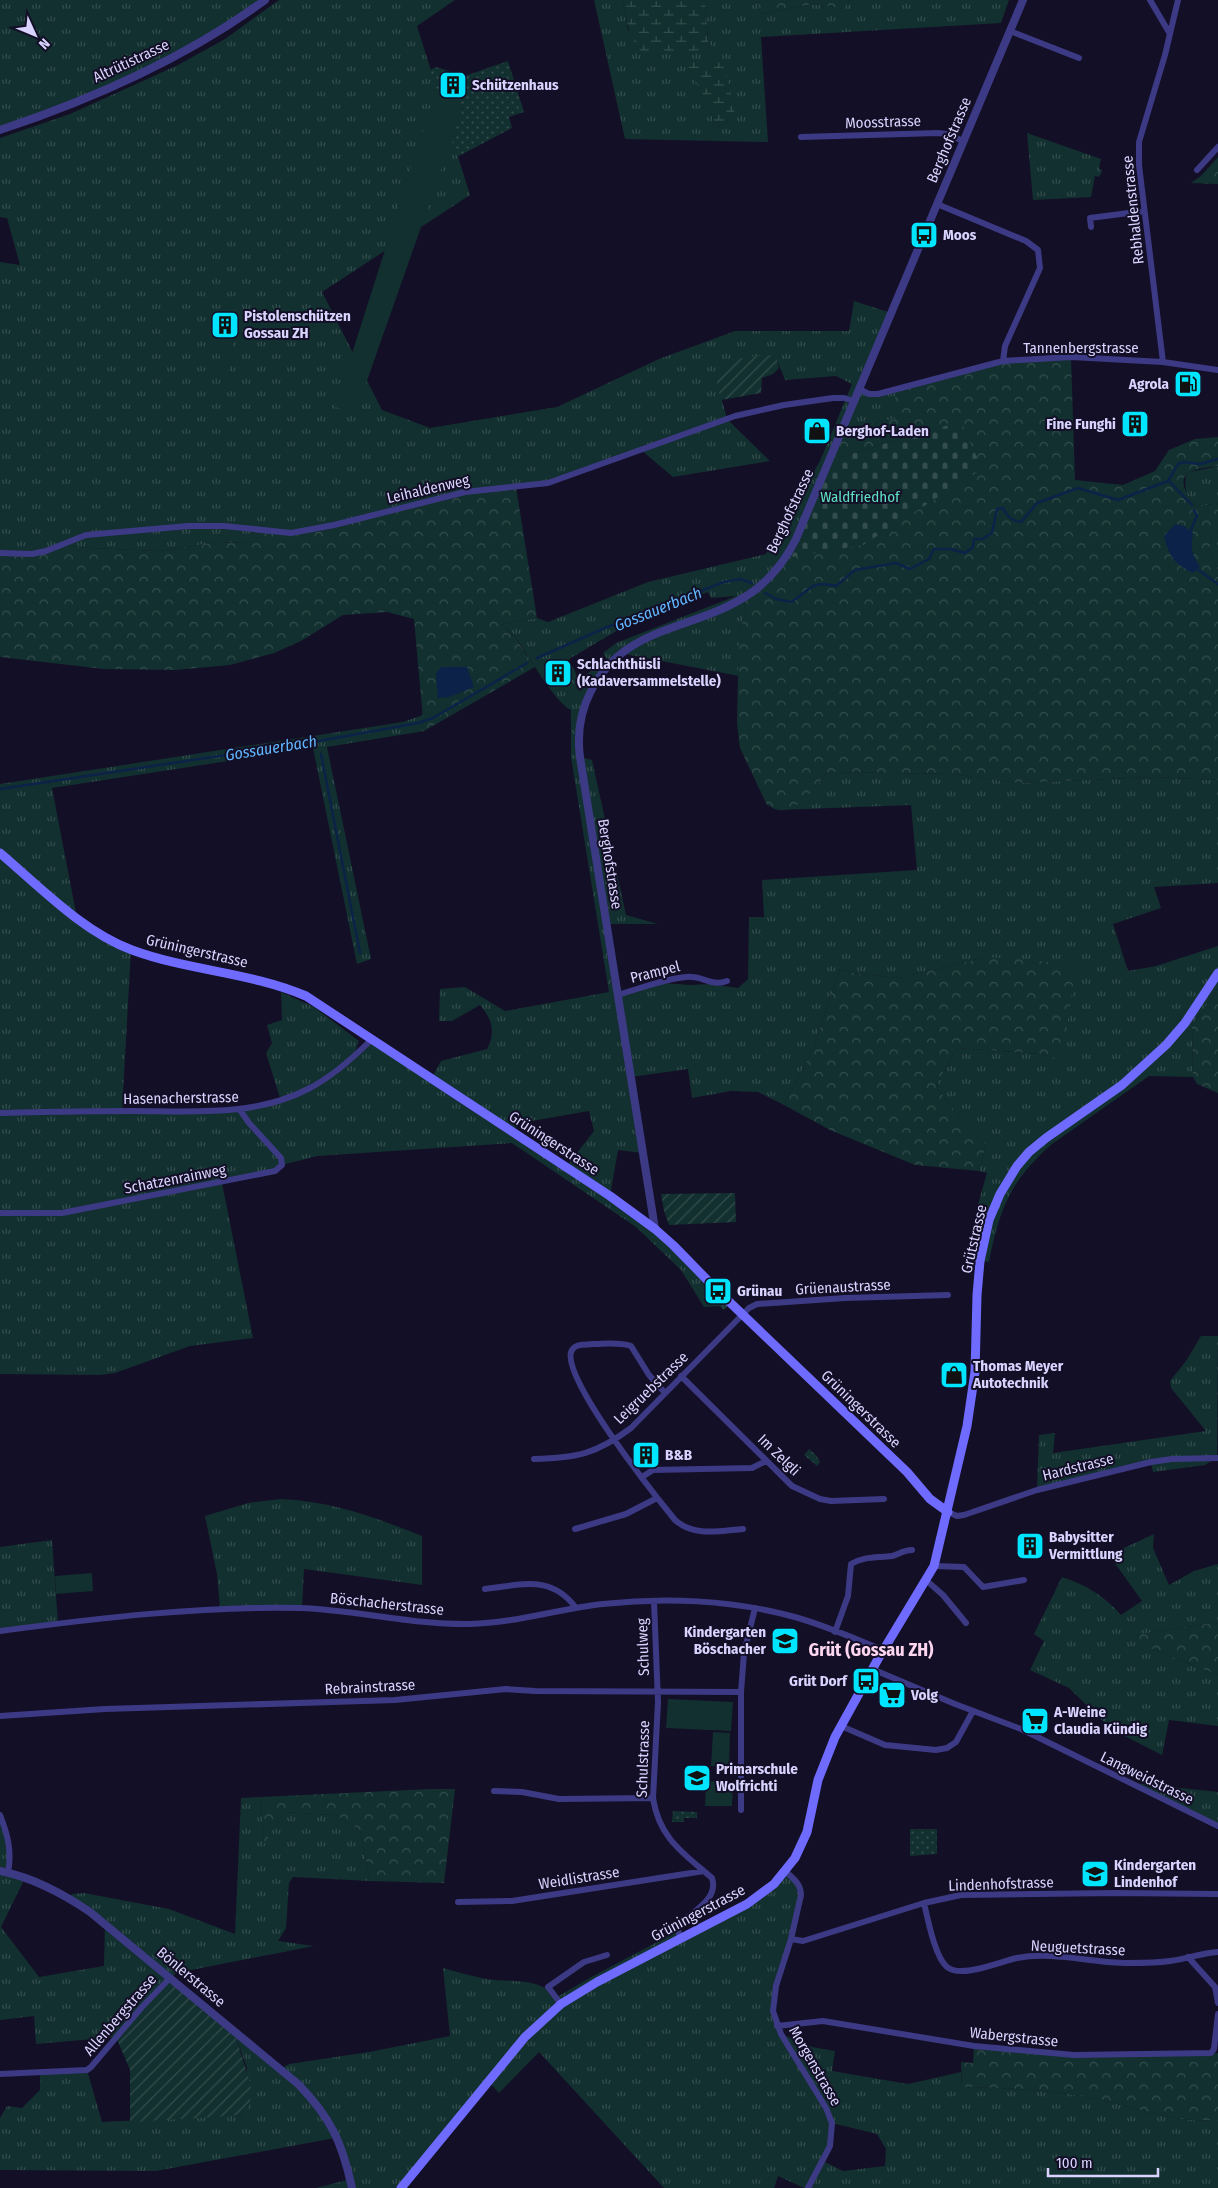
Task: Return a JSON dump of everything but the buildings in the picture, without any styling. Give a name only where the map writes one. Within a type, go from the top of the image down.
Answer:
[{"type":"main road","name":"Grüningerstrasse","points":[[0,853],[77,918],[104,938],[131,950],[166,961],[252,977],[281,985],[306,996],[580,1177],[655,1229],[907,1472],[930,1500],[948,1512],[934,1566],[927,1581],[883,1650],[841,1726],[821,1772],[804,1840],[785,1871],[774,1884],[747,1904],[597,1982],[561,2004],[525,2037],[401,2188]]},
{"type":"main road","name":"Grütstrasse","points":[[948,1512],[967,1426],[975,1372],[980,1261],[989,1220],[1000,1194],[1013,1172],[1030,1152],[1046,1138],[1122,1085],[1153,1058],[1185,1023],[1218,973]]},
{"type":"street","name":"Altrütistrasse","points":[[0,130],[66,106],[189,49],[231,25],[265,0]]},
{"type":"street","name":"Berghofstrasse","points":[[655,1229],[579,752],[580,723],[585,704],[600,675],[620,653],[636,642],[719,610],[743,598],[778,569],[796,539],[1023,0]]},
{"type":"street","points":[[1150,0],[1170,34]]},
{"type":"street","name":"Rebhaldenstrasse","points":[[1164,362],[1144,211],[1139,165],[1139,142],[1178,0]]},
{"type":"street","points":[[1010,31],[1079,58]]},
{"type":"street","name":"Moosstrasse","points":[[801,137],[938,133],[963,141]]},
{"type":"street","points":[[1197,170],[1218,147]]},
{"type":"street","points":[[937,204],[1026,240],[1038,250],[1040,268],[1005,346],[1003,361]]},
{"type":"street","points":[[1091,227],[1090,218],[1144,211]]},
{"type":"street","name":"Tannenbergstrasse","points":[[859,389],[869,394],[878,394],[1003,361],[1071,358],[1164,362],[1218,370]]},
{"type":"street","name":"Leihaldenweg","points":[[0,553],[32,554],[46,551],[86,535],[188,526],[224,526],[291,533],[465,492],[534,486],[555,481],[751,412],[833,398],[854,401]]},
{"type":"street","name":"Prampel","points":[[617,995],[685,977],[700,978],[711,984],[727,981]]},
{"type":"street","name":"Hasenacherstrasse","points":[[0,1113],[240,1110],[281,1101],[308,1090],[330,1076],[371,1040]]},
{"type":"street","name":"Schatzenrainweg","points":[[0,1213],[62,1213],[275,1171],[282,1165],[281,1158],[249,1124],[240,1110]]},
{"type":"street","name":"Grüenaustrasse","points":[[743,1315],[749,1308],[764,1304],[948,1294]]},
{"type":"street","name":"Leigruebstrasse","points":[[534,1459],[567,1458],[584,1454],[614,1440],[631,1428],[743,1315]]},
{"type":"street","points":[[665,1393],[649,1375],[631,1346],[624,1344],[575,1346],[570,1356],[578,1383],[614,1440],[657,1498],[683,1527],[705,1532],[743,1529]]},
{"type":"street","name":"Im Zelgli","points":[[682,1376],[792,1486],[831,1501],[884,1499]]},
{"type":"street","name":"Hardstrasse","points":[[948,1512],[957,1516],[964,1516],[1037,1490],[1151,1462],[1172,1459],[1218,1458]]},
{"type":"street","points":[[642,1477],[653,1470],[752,1468],[766,1460]]},
{"type":"street","points":[[575,1530],[626,1514],[657,1498]]},
{"type":"street","points":[[834,1632],[848,1596],[851,1564],[871,1557],[893,1556],[906,1550],[912,1550]]},
{"type":"street","points":[[934,1566],[964,1567],[983,1587],[1024,1580]]},
{"type":"street","points":[[927,1581],[943,1595],[966,1623]]},
{"type":"street","points":[[484,1589],[536,1584],[555,1587],[568,1597],[576,1608]]},
{"type":"street","name":"Böschacherstrasse","points":[[0,1631],[58,1623],[220,1608],[302,1608],[352,1612],[428,1624],[472,1624],[535,1618],[576,1608],[622,1602],[654,1601],[755,1608],[792,1616],[883,1650]]},
{"type":"street","name":"Schulweg","points":[[654,1601],[657,1691]]},
{"type":"street","points":[[741,1810],[741,1692],[744,1653],[755,1608]]},
{"type":"street","name":"Langweidstrasse","points":[[872,1669],[1021,1729],[1218,1826]]},
{"type":"street","name":"Rebrainstrasse","points":[[0,1716],[104,1709],[395,1700],[506,1689],[535,1691],[741,1692]]},
{"type":"street","name":"Schulstrasse","points":[[657,1691],[653,1798],[656,1814],[665,1834],[675,1846],[712,1878],[714,1885],[708,1899],[680,1924],[678,1929],[680,1939]]},
{"type":"street","points":[[841,1726],[886,1745],[936,1750],[948,1748],[956,1742],[973,1711]]},
{"type":"street","points":[[494,1791],[522,1792],[559,1799],[653,1798]]},
{"type":"street","name":"Bönlerstrasse","points":[[0,1815],[9,1840],[11,1859],[4,1872],[39,1882],[76,1903],[133,1946],[169,1979],[286,2074],[311,2097],[327,2118],[340,2141],[352,2188]]},
{"type":"street","name":"Weidlistrasse","points":[[458,1902],[512,1901],[704,1871]]},
{"type":"street","name":"Morgenstrasse","points":[[785,1871],[801,1889],[792,1939],[776,1986],[773,2011],[777,2026],[789,2049],[826,2108],[832,2123],[830,2146],[808,2188]]},
{"type":"street","name":"Lindenhofstrasse","points":[[792,1939],[803,1941],[924,1904],[961,1895],[1218,1894]]},
{"type":"street","name":"Neuguetstrasse","points":[[924,1904],[939,1955],[948,1968],[958,1971],[985,1968],[1017,1958],[1038,1956],[1126,1963],[1170,1961],[1201,1953],[1218,1952]]},
{"type":"street","points":[[561,2004],[548,1987],[584,1962],[607,1955]]},
{"type":"street","points":[[1188,1957],[1215,1987],[1218,2003]]},
{"type":"street","name":"Allenbergstrasse","points":[[0,2074],[87,2070],[169,1979]]},
{"type":"street","name":"Wabergstrasse","points":[[777,2026],[823,2021],[974,2046],[1074,2055],[1211,2053],[1214,2049],[1218,2014]]},
{"type":"green space","points":[[0,0],[265,0],[231,25],[111,86],[0,130]]},
{"type":"green space","points":[[279,0],[455,0],[417,26],[470,195],[322,292],[382,410],[430,428],[557,407],[659,359],[735,331],[849,331],[854,301],[891,313],[859,389],[869,394],[895,390],[895,419],[842,429],[786,558],[743,598],[746,614],[739,630],[739,676],[620,653],[585,704],[580,757],[592,760],[626,915],[658,924],[606,924],[617,995],[661,983],[711,984],[738,988],[748,979],[749,917],[764,917],[762,880],[917,870],[911,805],[778,810],[795,804],[807,796],[828,772],[952,774],[1018,783],[1152,777],[1218,780],[1218,883],[1154,887],[1161,908],[1113,924],[1128,971],[1156,966],[1218,946],[1218,989],[1192,1027],[1193,1077],[1149,1076],[1052,1144],[1026,1170],[1009,1197],[998,1226],[989,1262],[980,1261],[989,1220],[975,1215],[987,1173],[979,1171],[986,1145],[959,1117],[936,1086],[956,1048],[1043,1054],[1062,1060],[986,957],[899,978],[854,973],[840,969],[813,1049],[784,1105],[758,1092],[731,1091],[692,1098],[688,1069],[631,1077],[643,1153],[618,1150],[610,1196],[655,1229],[730,1303],[724,1310],[719,1306],[704,1307],[681,1270],[636,1227],[512,1143],[317,1156],[282,1165],[275,1171],[222,1183],[253,1338],[190,1346],[115,1373],[100,1375],[0,1374],[0,784],[403,722],[423,715],[424,731],[327,747],[371,959],[357,964],[313,748],[52,788],[77,918],[131,950],[122,1111],[217,1111],[281,1101],[266,1053],[272,1043],[267,1025],[282,1020],[281,992],[314,1007],[359,1041],[354,1055],[371,1040],[431,1079],[441,1061],[487,1049],[492,1031],[490,1021],[480,1005],[452,1021],[439,1021],[440,989],[465,987],[505,1011],[609,992],[571,757],[571,710],[557,697],[516,638],[502,624],[537,618],[548,622],[648,582],[766,554],[820,461],[852,384],[836,376],[785,380],[775,355],[715,375],[727,419],[770,461],[673,477],[641,450],[562,479],[253,543],[217,542],[160,551],[61,545],[46,551],[0,553],[0,262],[20,265],[7,218],[0,217],[0,138],[70,114],[178,65],[225,39]],"holes":[[[708,592],[711,598],[736,596],[616,643],[603,653],[607,659],[579,680],[569,659],[620,629]],[[589,1111],[594,1131],[566,1167],[513,1131],[520,1123]]]},
{"type":"green space","points":[[594,0],[622,0],[628,30],[657,48],[714,49],[708,42],[705,0],[758,0],[760,14],[813,4],[843,9],[850,0],[1009,0],[1001,23],[761,37],[768,142],[625,139]],"holes":[[[711,109],[728,122],[714,129]]]},
{"type":"green space","points":[[622,0],[705,0],[708,42],[714,49],[671,53],[657,48],[650,58],[643,53],[633,40],[627,24]]},
{"type":"green space","points":[[758,0],[850,0],[843,9],[813,4],[759,14]]},
{"type":"green space","points":[[508,61],[524,112],[509,117],[512,128],[457,157],[430,70],[436,67],[465,76]]},
{"type":"green space","points":[[723,61],[735,110],[728,122],[714,129],[711,109],[685,62]]},
{"type":"green space","points":[[436,89],[455,94],[453,102],[464,105],[356,412],[335,407]]},
{"type":"green space","points":[[1027,133],[1101,159],[1099,168],[1102,171],[1099,177],[1095,176],[1091,197],[1033,200]]},
{"type":"green space","points":[[1218,157],[1218,184],[1191,183],[1202,175]]},
{"type":"green space","points":[[218,331],[232,331],[234,357],[228,358],[230,384],[223,385]]},
{"type":"green space","points":[[776,355],[779,368],[773,374],[762,378],[761,393],[721,400],[715,375],[722,368],[743,358]]},
{"type":"green space","points":[[1071,357],[1075,480],[1123,485],[1155,471],[1169,450],[1195,439],[1218,437],[1218,466],[1190,472],[1184,480],[1184,485],[1185,490],[1197,507],[1218,503],[1218,531],[1212,535],[1209,551],[1218,570],[1218,780],[1152,777],[1018,783],[952,774],[828,772],[807,797],[793,807],[786,810],[778,810],[767,805],[740,748],[737,723],[739,630],[746,614],[743,598],[912,435],[829,461],[842,429],[895,419],[895,390],[1003,361]]},
{"type":"green space","name":"Waldfriedhof","points":[[961,422],[982,469],[863,545],[786,558],[829,461]]},
{"type":"green space","points":[[1218,466],[1218,503],[1197,507],[1187,492],[1185,485],[1186,475],[1190,472]]},
{"type":"green space","points":[[516,487],[537,618],[502,624],[515,637],[535,667],[424,731],[414,619],[387,612],[343,615],[301,641],[274,653],[230,665],[176,670],[104,669],[0,657],[0,553],[32,554],[61,545],[160,551],[217,542],[252,543],[257,531],[291,533],[440,498]]},
{"type":"green space","points":[[1218,531],[1218,570],[1209,551],[1212,535]]},
{"type":"green space","points":[[986,957],[1076,965],[1062,1061],[1043,1054],[956,1048],[936,1086],[959,1117],[986,1145],[979,1171],[915,1165],[830,1130],[784,1105],[813,1049],[840,969],[854,973],[899,978]]},
{"type":"green space","points":[[1218,989],[1218,1093],[1197,1084],[1193,1077],[1192,1027]]},
{"type":"green space","points":[[735,1193],[736,1222],[669,1225],[661,1194]]},
{"type":"green space","points":[[1201,1336],[1218,1336],[1217,1457],[1205,1465],[1153,1472],[1151,1463],[1037,1490],[1039,1435],[1055,1433],[1053,1453],[1206,1431],[1171,1388],[1170,1381],[1186,1361]]},
{"type":"green space","points":[[809,1449],[820,1462],[817,1466],[804,1455]]},
{"type":"green space","points":[[280,1499],[317,1503],[352,1511],[422,1536],[422,1585],[304,1569],[302,1608],[220,1608],[217,1574],[205,1516],[248,1503]]},
{"type":"green space","points":[[1154,1534],[1153,1548],[1169,1585],[1194,1571],[1218,1564],[1218,1622],[1136,1635],[1155,1650],[1218,1675],[1218,1726],[1169,1720],[1162,1755],[1111,1729],[1069,1688],[1030,1670],[1044,1641],[1034,1634],[1062,1577],[1094,1592],[1121,1615],[1142,1601],[1109,1555]]},
{"type":"green space","points":[[52,1540],[58,1623],[0,1631],[0,1547]]},
{"type":"green space","points":[[92,1573],[93,1591],[56,1594],[55,1576]]},
{"type":"green space","points":[[1218,1622],[1218,1675],[1155,1650],[1145,1645],[1135,1635]]},
{"type":"green space","points":[[668,1699],[733,1702],[731,1731],[666,1728]]},
{"type":"green space","points":[[713,1732],[730,1733],[729,1767],[711,1766]]},
{"type":"green space","points":[[706,1781],[733,1782],[732,1806],[705,1806]]},
{"type":"green space","points":[[1125,1782],[1218,1792],[1218,1826]]},
{"type":"green space","points":[[455,1789],[444,1883],[370,1881],[360,1830],[336,1815],[283,1812],[263,1846],[261,1797]]},
{"type":"green space","points":[[261,1797],[263,1845],[283,1812],[336,1815],[360,1830],[370,1881],[293,1877],[289,1883],[286,1928],[278,1941],[314,1946],[176,1973],[116,2037],[36,2044],[34,2016],[0,2020],[0,1815],[9,1840],[8,1873],[25,1878],[1,1927],[39,1977],[104,1966],[105,1924],[69,1898],[72,1894],[84,1893],[169,1909],[235,1934],[241,1798]]},
{"type":"green space","points":[[673,1811],[697,1812],[697,1818],[684,1818],[684,1822],[672,1822]]},
{"type":"green space","points":[[910,1829],[937,1829],[937,1854],[910,1856]]},
{"type":"green space","points":[[785,1871],[801,1889],[776,1986],[773,2011],[781,2034],[812,2047],[835,2051],[832,2071],[908,2084],[961,2072],[962,2087],[1015,2089],[1067,2094],[1102,2100],[1173,2118],[1218,2120],[1218,2188],[804,2188],[778,2176],[774,2188],[664,2188],[539,2052],[499,2093],[488,2081],[401,2188],[352,2188],[335,2138],[156,2171],[0,2170],[0,2118],[7,2106],[22,2108],[40,2090],[40,2072],[87,2070],[102,2122],[247,2115],[247,2068],[234,2031],[280,2069],[289,2064],[369,2052],[450,2036],[443,1968],[486,1979],[532,1983],[549,1990],[557,1997],[678,1931],[680,1939],[747,1904]],"holes":[[[832,2123],[877,2134],[886,2149],[885,2166],[843,2171],[823,2161],[830,2146]]]},
{"type":"green space","points":[[169,1979],[234,2031],[250,2082],[251,2096],[247,2115],[130,2122],[130,2070],[116,2037]]},
{"type":"green space","points":[[974,2046],[1074,2055],[1218,2053],[1218,2120],[1173,2118],[1102,2100],[1067,2094],[1015,2089],[962,2087],[961,2062],[973,2063]]},
{"type":"green space","points":[[347,2180],[348,2188],[316,2188]]},
{"type":"water","points":[[1175,524],[1184,526],[1193,533],[1192,551],[1200,566],[1193,573],[1173,559],[1168,549],[1164,536]]},
{"type":"water","points":[[441,667],[467,667],[474,687],[449,697],[438,698],[436,674]]},
{"type":"waterway","name":"Gossauerbach","points":[[765,593],[776,599],[791,602],[820,584],[836,586],[855,570],[896,563],[910,569],[929,559],[934,549],[950,549],[965,553],[973,547],[974,539],[983,539],[992,533],[997,509],[1003,508],[1010,518],[1021,522],[1037,503],[1078,488],[1118,500],[1168,481],[1178,464],[1184,462],[1200,464],[1218,459]]},
{"type":"waterway","points":[[1169,481],[1192,505]]},
{"type":"waterway","points":[[1190,532],[1197,516],[1194,510]]},
{"type":"waterway","points":[[1197,569],[1218,584]]},
{"type":"waterway","name":"Gossauerbach","points":[[537,658],[605,628],[724,582],[740,579],[752,583]]},
{"type":"waterway","name":"Gossauerbach","points":[[0,789],[319,741],[418,723],[433,718],[527,663]]},
{"type":"waterway","points":[[321,754],[360,953]]},
{"type":"place","name":"Schützenhaus","points":[[453,85]]},
{"type":"place","name":"Moos","points":[[924,235]]},
{"type":"place","name":"Pistolenschützen Gossau ZH","points":[[225,325]]},
{"type":"place","name":"Agrola","points":[[1188,384]]},
{"type":"place","name":"Fine Funghi","points":[[1135,424]]},
{"type":"place","name":"Berghof-Laden","points":[[817,431]]},
{"type":"place","name":"Schlachthüsli (Kadaversammelstelle)","points":[[558,673]]},
{"type":"place","name":"Grünau","points":[[718,1291]]},
{"type":"place","name":"Thomas Meyer Autotechnik","points":[[954,1375]]},
{"type":"place","name":"B&B","points":[[646,1455]]},
{"type":"place","name":"Babysitter Vermittlung","points":[[1030,1546]]},
{"type":"place","name":"Kindergarten Böschacher","points":[[785,1641]]},
{"type":"place","name":"Grüt Dorf","points":[[866,1681]]},
{"type":"place","name":"Volg","points":[[892,1695]]},
{"type":"place","name":"A-Weine Claudia Kündig","points":[[1035,1721]]},
{"type":"place","name":"Primarschule Wolfrichti","points":[[697,1778]]},
{"type":"place","name":"Kindergarten Lindenhof","points":[[1095,1874]]},
{"type":"district","name":"Grüt (Gossau ZH)","points":[[871,1650]]}]
